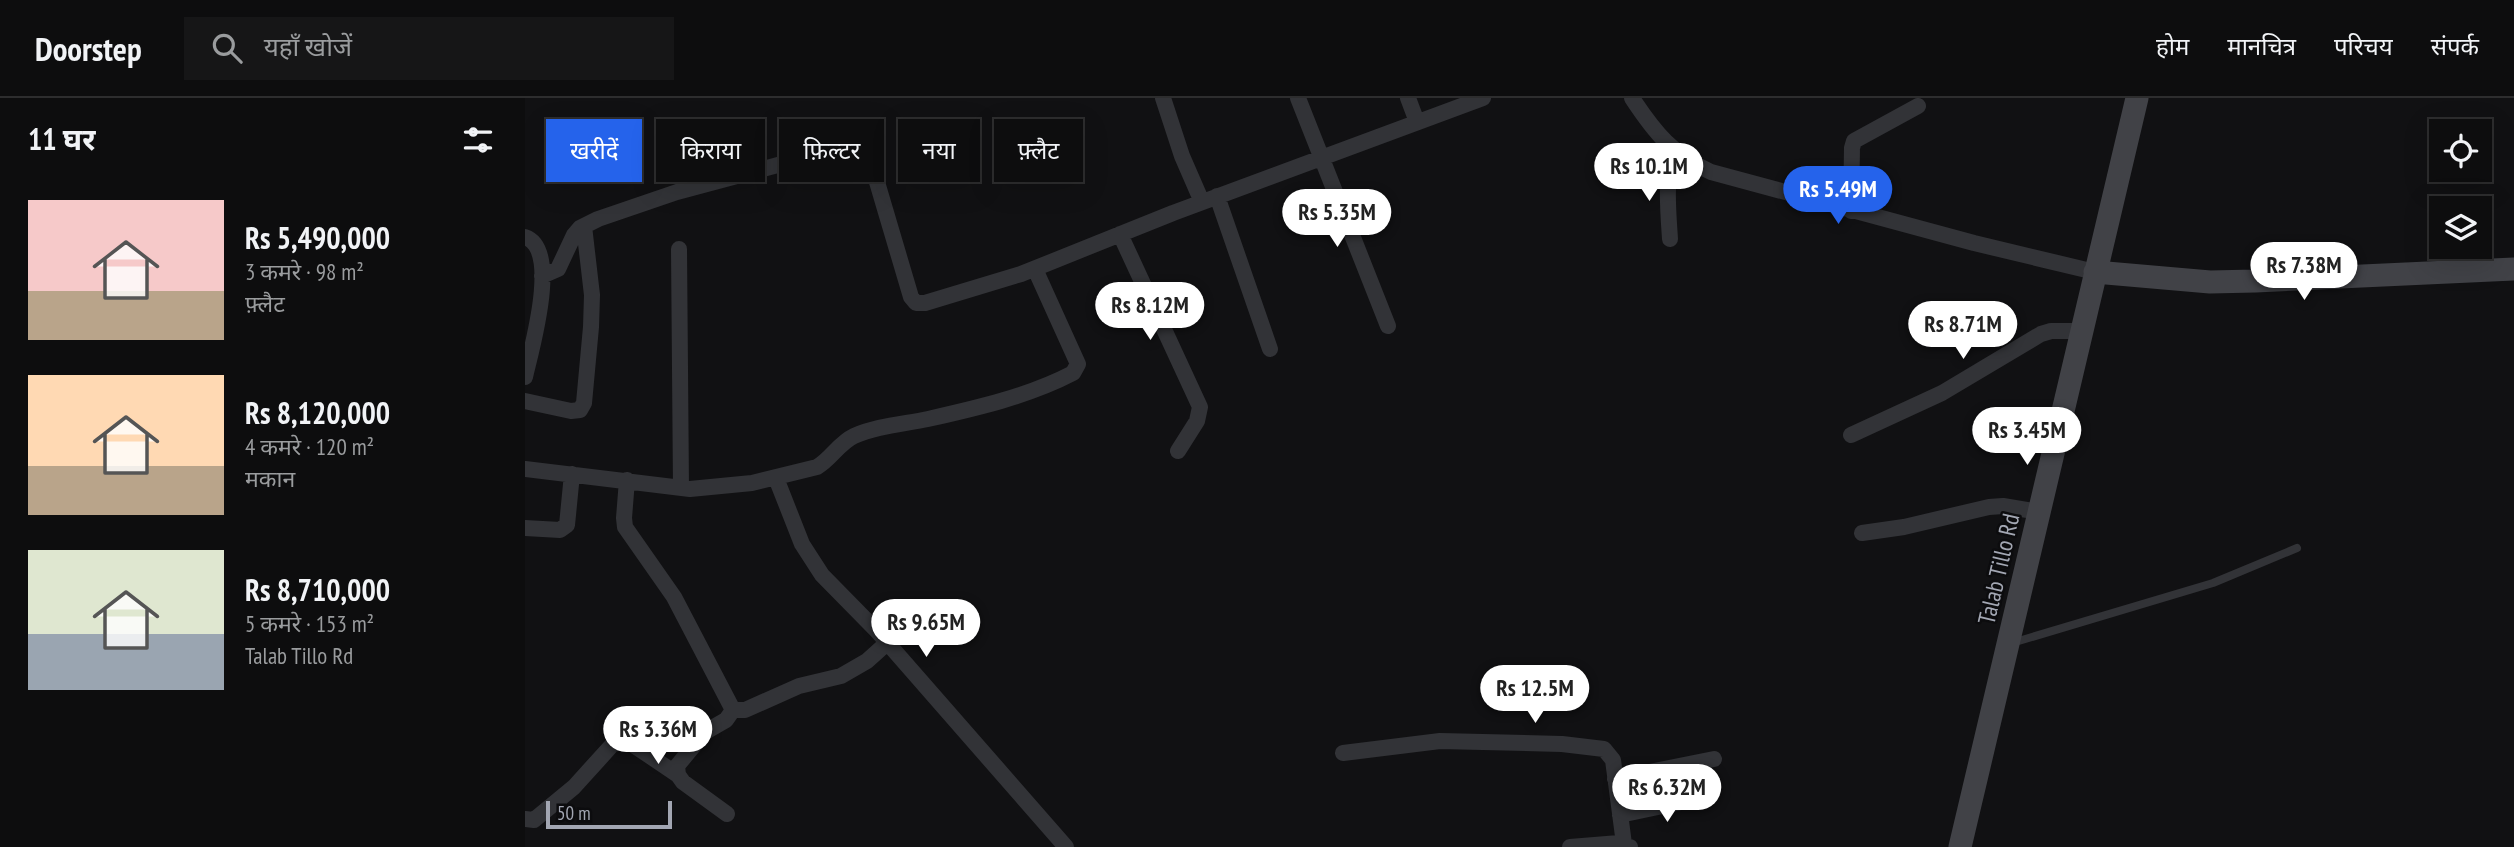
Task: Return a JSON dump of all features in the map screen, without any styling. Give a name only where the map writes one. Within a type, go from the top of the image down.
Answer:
[{"type":"main road","name":"Talab Tillo Rd","points":[[1960,847],[2137,98]]},
{"type":"main road","points":[[2095,272],[2210,282],[2243,282],[2514,270]]},
{"type":"street","points":[[1163,98],[1175,139],[1210,199],[1270,349]]},
{"type":"street","points":[[1298,98],[1388,326]]},
{"type":"street","points":[[1408,98],[1416,122]]},
{"type":"street","points":[[543,276],[561,265],[574,235],[598,219],[677,192],[841,148],[860,146],[869,155],[911,297],[916,303],[925,303],[1035,268],[1210,199],[1483,98]]},
{"type":"street","points":[[1632,98],[1672,159],[1667,193],[1670,239]]},
{"type":"street","points":[[1851,211],[1854,141],[1918,106]]},
{"type":"street","points":[[1672,159],[1851,211],[2095,272]]},
{"type":"street","points":[[525,401],[571,411],[582,407],[592,295],[584,226]]},
{"type":"street","points":[[1120,234],[1200,407],[1199,416],[1178,451]]},
{"type":"street","points":[[525,237],[532,240],[537,247],[543,276],[540,306],[525,377]]},
{"type":"street","points":[[679,249],[681,488]]},
{"type":"street","points":[[525,469],[681,488],[723,487],[776,478],[817,467],[851,437],[863,432],[973,408],[1047,386],[1073,373],[1077,368],[1077,360],[1035,268]]},
{"type":"street","points":[[1851,435],[1953,387],[2041,334],[2051,331],[2081,331]]},
{"type":"street","points":[[525,528],[560,530],[567,525],[572,474]]},
{"type":"street","points":[[776,478],[811,561],[887,643],[1066,847]]},
{"type":"street","points":[[627,480],[625,527],[666,584],[733,710]]},
{"type":"street","points":[[1862,533],[1904,527],[1989,507],[2003,506],[2039,512]]},
{"type":"street","points":[[733,710],[745,710],[799,686],[841,676],[859,666],[887,643]]},
{"type":"street","points":[[678,775],[677,766],[692,746],[705,732],[726,720],[733,710]]},
{"type":"street","points":[[525,819],[534,820],[575,787],[607,749],[621,741],[629,741],[727,814]]},
{"type":"street","points":[[1343,753],[1440,741],[1604,749],[1613,760],[1627,845],[1570,847]]},
{"type":"street","points":[[1615,779],[1714,758]]},
{"type":"street","points":[[1620,815],[1705,796]]},
{"type":"lane","points":[[2009,644],[2213,583],[2297,548]]}]
